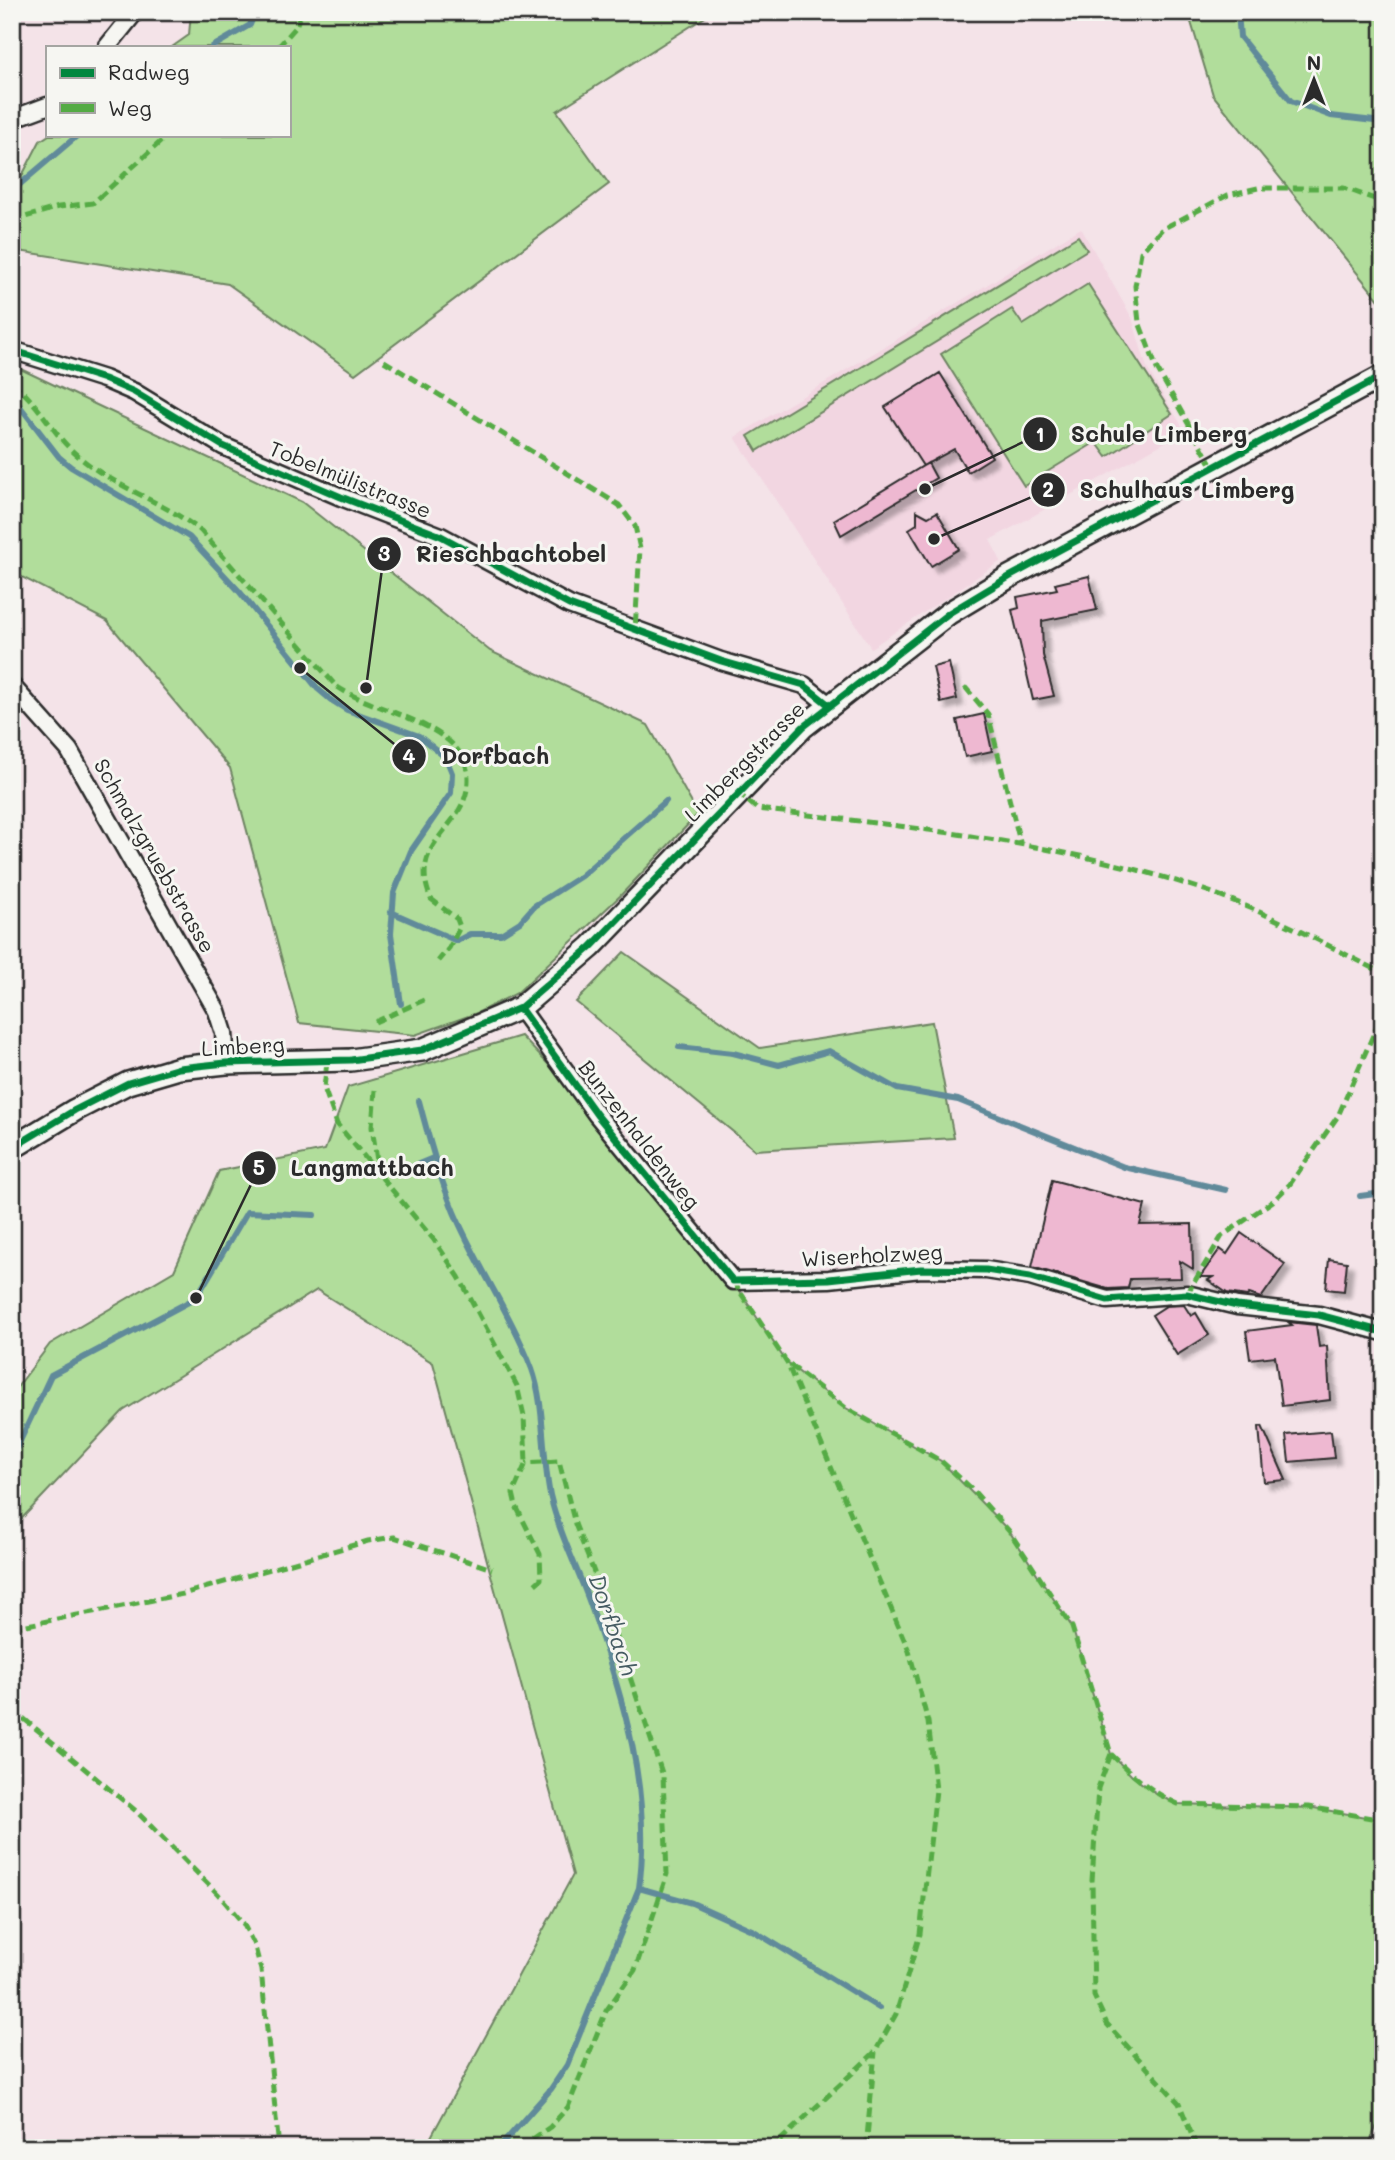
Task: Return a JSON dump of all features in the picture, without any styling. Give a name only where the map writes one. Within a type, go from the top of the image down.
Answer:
[{"type":"street","points":[[108,46],[135,12]]},
{"type":"street","points":[[12,120],[46,106]]},
{"type":"street","name":"Tobelmülistrasse","points":[[12,350],[104,379],[134,392],[223,446],[341,498],[441,537],[569,605],[721,661],[804,685],[828,705]]},
{"type":"street","name":"Limbergstrasse","points":[[327,1061],[422,1050],[520,1008],[591,947],[737,792],[828,705],[949,613],[999,583],[1383,376]]},
{"type":"street","name":"Schmalzgruebstrasse","points":[[12,686],[69,750],[104,809],[217,1011],[224,1033],[226,1063]]},
{"type":"street","name":"Bunzenhaldenweg","points":[[520,1008],[597,1115],[733,1281]]},
{"type":"street","name":"Limberg","points":[[12,1148],[75,1110],[128,1083],[179,1068],[226,1063],[327,1061]]},
{"type":"street","name":"Wiserholzweg","points":[[733,1281],[829,1279],[921,1269],[986,1270],[1030,1277],[1107,1300],[1187,1294],[1237,1306],[1304,1312],[1383,1332]]},
{"type":"shaded area","points":[[1081,228],[1132,318],[1147,368],[1185,431],[990,540],[1001,561],[871,648],[735,437]]},
{"type":"green space","points":[[191,12],[713,12],[557,111],[609,184],[355,374],[228,284],[12,250],[12,195],[40,141],[48,136],[290,136],[290,46],[173,46],[189,35]]},
{"type":"green space","points":[[1188,12],[1383,12],[1383,305],[1213,95]]},
{"type":"green space","points":[[1078,236],[1087,250],[757,451],[748,436]]},
{"type":"green space","points":[[1088,284],[1172,414],[1107,457],[1096,442],[1024,486],[941,354],[1012,309],[1023,325]]},
{"type":"green space","points":[[12,365],[302,502],[490,651],[648,725],[698,814],[620,896],[517,993],[477,1013],[415,1035],[299,1023],[230,768],[107,621],[12,572]]},
{"type":"green space","points":[[624,952],[760,1048],[932,1022],[954,1138],[755,1150],[576,1002]]},
{"type":"green space","points":[[521,1036],[597,1115],[733,1281],[787,1363],[846,1408],[941,1461],[1009,1531],[1072,1627],[1111,1754],[1132,1776],[1159,1796],[1178,1804],[1314,1808],[1383,1820],[1383,2112],[1367,2148],[425,2148],[573,1875],[433,1363],[317,1290],[123,1411],[12,1529],[12,1394],[50,1344],[174,1271],[219,1171],[325,1150],[348,1087]]},
{"type":"building","points":[[940,373],[992,457],[968,472],[954,449],[923,466],[885,407]]},
{"type":"building","points":[[928,463],[936,478],[841,535],[834,520]]},
{"type":"building","points":[[917,511],[928,517],[937,512],[959,549],[931,566],[909,529],[917,524]]},
{"type":"building","points":[[1089,576],[1097,610],[1042,621],[1043,655],[1054,696],[1033,700],[1012,610],[1019,608],[1017,597],[1057,589],[1055,584]]},
{"type":"building","points":[[949,663],[957,699],[941,703],[933,667]]},
{"type":"building","points":[[984,714],[992,751],[965,757],[957,720]]},
{"type":"building","points":[[1052,1180],[1145,1205],[1140,1225],[1192,1224],[1193,1269],[1180,1261],[1181,1278],[1130,1279],[1128,1288],[1108,1289],[1032,1267]]},
{"type":"building","points":[[1241,1233],[1285,1264],[1261,1298],[1249,1294],[1227,1293],[1208,1280],[1213,1277],[1200,1277],[1220,1249],[1227,1254]]},
{"type":"building","points":[[1329,1259],[1347,1262],[1344,1291],[1326,1289]]},
{"type":"building","points":[[1184,1305],[1191,1316],[1196,1313],[1209,1335],[1177,1355],[1152,1315],[1166,1306]]},
{"type":"building","points":[[1288,1322],[1316,1325],[1319,1347],[1327,1346],[1330,1400],[1282,1406],[1275,1356],[1250,1359],[1246,1331],[1292,1325]]},
{"type":"building","points":[[1262,1426],[1286,1480],[1264,1482],[1259,1427]]},
{"type":"building","points":[[1331,1431],[1334,1458],[1289,1462],[1286,1435]]},
{"type":"waterway","points":[[214,46],[250,25],[255,12]]},
{"type":"waterway","points":[[1238,12],[1240,37],[1291,101],[1331,116],[1383,122]]},
{"type":"waterway","points":[[12,191],[77,136]]},
{"type":"waterway","name":"Dorfbach","points":[[12,396],[59,457],[71,467],[189,537],[239,591],[318,689],[331,700],[347,710],[419,736],[446,758],[452,773],[451,793],[411,851],[394,893],[391,934],[401,1004]]},
{"type":"waterway","points":[[391,912],[457,941],[470,934],[501,934],[520,922],[534,906],[581,876],[666,801]]},
{"type":"waterway","points":[[679,1047],[733,1053],[779,1065],[829,1051],[897,1089],[958,1100],[1124,1167],[1226,1190]]},
{"type":"waterway","name":"Dorfbach","points":[[419,1101],[454,1212],[532,1369],[539,1398],[550,1495],[615,1677],[632,1746],[642,1816],[639,1888],[567,2065],[551,2089],[499,2148]]},
{"type":"waterway","points":[[414,1166],[433,1158]]},
{"type":"waterway","points":[[1360,1196],[1383,1193]]},
{"type":"waterway","points":[[12,1458],[51,1375],[196,1298],[247,1212],[314,1215]]},
{"type":"waterway","points":[[639,1888],[692,1903],[754,1931],[879,2008]]},
{"type":"marked path","points":[[279,46],[296,27],[301,12]]},
{"type":"marked path","points":[[12,221],[59,207],[93,203],[167,136]]},
{"type":"marked path","points":[[1213,467],[1157,369],[1139,322],[1135,286],[1141,252],[1162,229],[1228,195],[1258,188],[1344,188],[1383,202]]},
{"type":"marked path","points":[[384,361],[619,505],[635,526],[640,549],[635,630]]},
{"type":"marked path","points":[[12,383],[30,399],[68,447],[91,466],[201,531],[336,686],[436,732],[453,745],[464,760],[468,779],[465,796],[459,811],[432,848],[426,862],[425,879],[431,899],[457,919],[460,927],[449,948],[438,961]]},
{"type":"marked path","points":[[965,687],[988,714],[1021,846]]},
{"type":"marked path","points":[[737,792],[757,809],[986,838],[1099,860],[1155,875],[1210,892],[1254,910],[1383,973]]},
{"type":"marked path","points":[[375,1022],[424,1000]]},
{"type":"marked path","points":[[1187,1294],[1222,1236],[1273,1201],[1290,1184],[1338,1116],[1383,1012]]},
{"type":"marked path","points":[[327,1061],[324,1088],[337,1124],[434,1240],[459,1277],[517,1386],[524,1416],[526,1463],[513,1493],[516,1506],[540,1554],[541,1579],[533,1586]]},
{"type":"marked path","points":[[375,1090],[372,1127],[379,1174]]},
{"type":"marked path","points":[[733,1281],[787,1363],[909,1651],[928,1722],[936,1790],[920,1934],[896,2014],[875,2052],[772,2148]]},
{"type":"marked path","points":[[790,1365],[846,1408],[941,1461],[971,1488],[1009,1531],[1072,1627],[1111,1754],[1098,1788],[1092,1881],[1094,1996],[1107,2024],[1179,2103],[1197,2148]]},
{"type":"marked path","points":[[520,2148],[550,2127],[568,2107],[606,2011],[635,1970],[667,1874],[663,1776],[601,1590],[575,1524],[559,1461],[526,1463]]},
{"type":"marked path","points":[[12,1628],[183,1594],[368,1541],[394,1537],[492,1569]]},
{"type":"marked path","points":[[12,1709],[136,1811],[243,1923],[255,1947],[261,1970],[279,2148]]},
{"type":"marked path","points":[[1111,1754],[1142,1782],[1178,1804],[1308,1807],[1383,1820]]},
{"type":"marked path","points":[[866,2148],[875,2052]]},
{"type":"cycle path","points":[[12,350],[104,379],[134,392],[223,446],[341,497],[441,536],[569,605],[721,661],[804,685],[829,705]]},
{"type":"cycle path","points":[[12,1148],[75,1110],[128,1083],[179,1068],[226,1063],[351,1060],[422,1050],[520,1008],[591,947],[803,727],[949,613],[1009,577],[1383,376]]},
{"type":"cycle path","points":[[520,1008],[597,1115],[733,1281],[829,1279],[921,1269],[986,1270],[1030,1277],[1107,1300],[1187,1294],[1237,1306],[1319,1315],[1383,1332]]},
{"type":"place","name":"Schule Limberg","points":[[925,489]]},
{"type":"place","name":"Schulhaus Limberg","points":[[934,539]]},
{"type":"place","name":"Dorfbach","points":[[300,668]]},
{"type":"place","name":"Rieschbachtobel","points":[[366,688]]},
{"type":"place","name":"Langmattbach","points":[[196,1298]]}]
